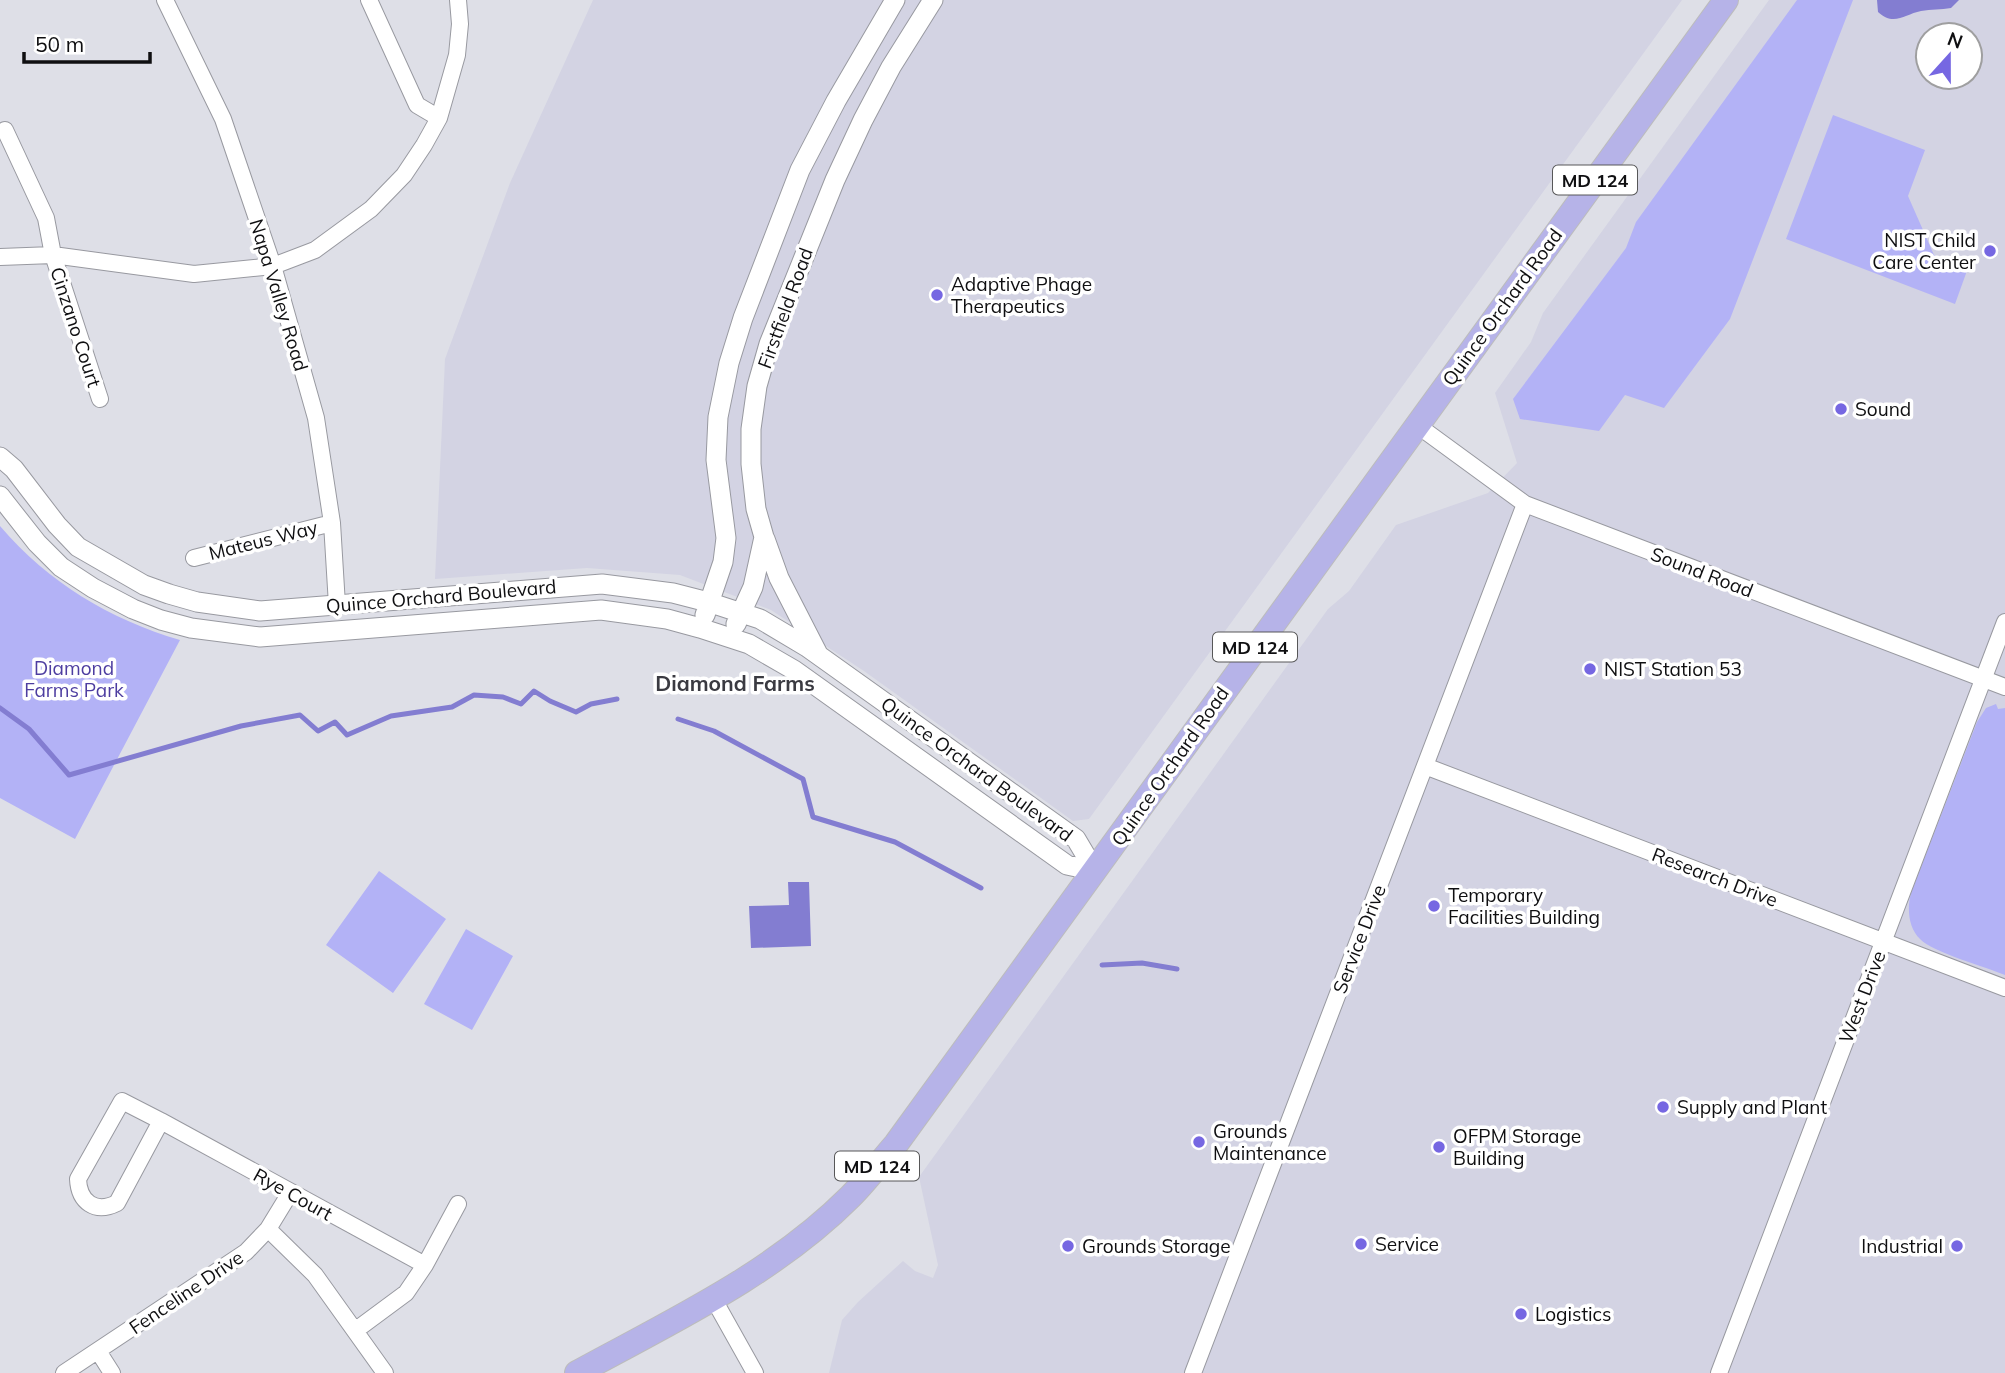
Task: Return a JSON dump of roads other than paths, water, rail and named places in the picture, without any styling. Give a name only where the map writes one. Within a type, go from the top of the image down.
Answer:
[{"type":"main road","name":"Quince Orchard Road","points":[[577,1373],[767,1265],[851,1196],[896,1144],[1726,0]]},
{"type":"street","name":"Napa Valley Road","points":[[165,0],[223,119],[273,267],[316,418],[332,523],[337,605]]},
{"type":"street","points":[[369,0],[417,105],[439,118]]},
{"type":"street","points":[[0,257],[53,254],[194,274],[273,267],[314,250],[371,209],[404,175],[424,145],[439,118],[457,55],[460,24],[458,0]]},
{"type":"street","name":"Firstfield Road","points":[[700,628],[723,562],[726,538],[716,460],[718,417],[729,363],[743,318],[800,170],[836,101],[895,0]]},
{"type":"street","name":"Firstfield Road","points":[[732,638],[740,613],[753,587],[764,537],[756,509],[751,464],[751,429],[757,386],[769,344],[835,180],[863,120],[891,67],[933,0]]},
{"type":"street","name":"Cinzano Court","points":[[5,130],[46,218],[53,254],[100,399]]},
{"type":"street","name":"Sound Road","points":[[1417,425],[1525,505],[2005,688]]},
{"type":"street","name":"Quince Orchard Boulevard","points":[[0,457],[78,547],[144,585],[169,594],[229,608],[260,611],[602,584],[673,593],[760,619],[818,655],[1076,839],[1095,872]]},
{"type":"street","name":"Quince Orchard Boulevard","points":[[0,496],[37,543],[61,567],[133,609],[191,628],[260,638],[601,611],[667,619],[732,638],[749,644],[794,670],[1067,865],[1095,872]]},
{"type":"street","name":"Service Drive","points":[[1193,1373],[1525,505]]},
{"type":"street","name":"Mateus Way","points":[[194,558],[332,523]]},
{"type":"street","points":[[764,537],[784,590],[818,655]]},
{"type":"street","name":"West Drive","points":[[1719,1373],[2005,622]]},
{"type":"street","name":"Research Drive","points":[[1425,766],[2005,988]]},
{"type":"street","name":"Rye Court","points":[[161,1121],[117,1203],[107,1208],[94,1207],[84,1199],[78,1179],[122,1101],[161,1121],[425,1265]]},
{"type":"street","name":"Fenceline Drive","points":[[64,1373],[246,1252],[268,1229],[290,1193]]},
{"type":"street","points":[[356,1330],[406,1293],[425,1265],[458,1204]]},
{"type":"street","points":[[268,1229],[315,1275],[385,1373]]},
{"type":"street","points":[[713,1298],[755,1373]]},
{"type":"street","points":[[98,1351],[112,1373]]},
{"type":"waterway","points":[[0,708],[29,729],[69,775],[241,726],[300,715],[318,731],[335,722],[347,735],[391,716],[452,707],[474,695],[503,697],[521,704],[534,691],[576,712],[591,704],[617,699]]},
{"type":"waterway","points":[[678,719],[714,731],[803,779],[813,817],[895,842],[981,888]]},
{"type":"waterway","points":[[1102,965],[1142,963],[1177,969]]},
{"type":"place","name":"NIST Child Care Center","points":[[1990,251]]},
{"type":"place","name":"Adaptive Phage Therapeutics","points":[[937,295]]},
{"type":"place","name":"Sound","points":[[1841,409]]},
{"type":"place","name":"NIST Station 53","points":[[1590,669]]},
{"type":"place","name":"Temporary Facilities Building","points":[[1434,906]]},
{"type":"place","name":"Supply and Plant","points":[[1663,1107]]},
{"type":"place","name":"Grounds Maintenance","points":[[1199,1142]]},
{"type":"place","name":"OFPM Storage Building","points":[[1439,1147]]},
{"type":"place","name":"Service","points":[[1361,1244]]},
{"type":"place","name":"Grounds Storage","points":[[1068,1246]]},
{"type":"place","name":"Industrial","points":[[1957,1246]]},
{"type":"place","name":"Logistics","points":[[1521,1314]]},
{"type":"district","name":"Diamond Farms","points":[[735,683]]},
{"type":"park label","name":"Diamond Farms Park","points":[[74,679]]}]
